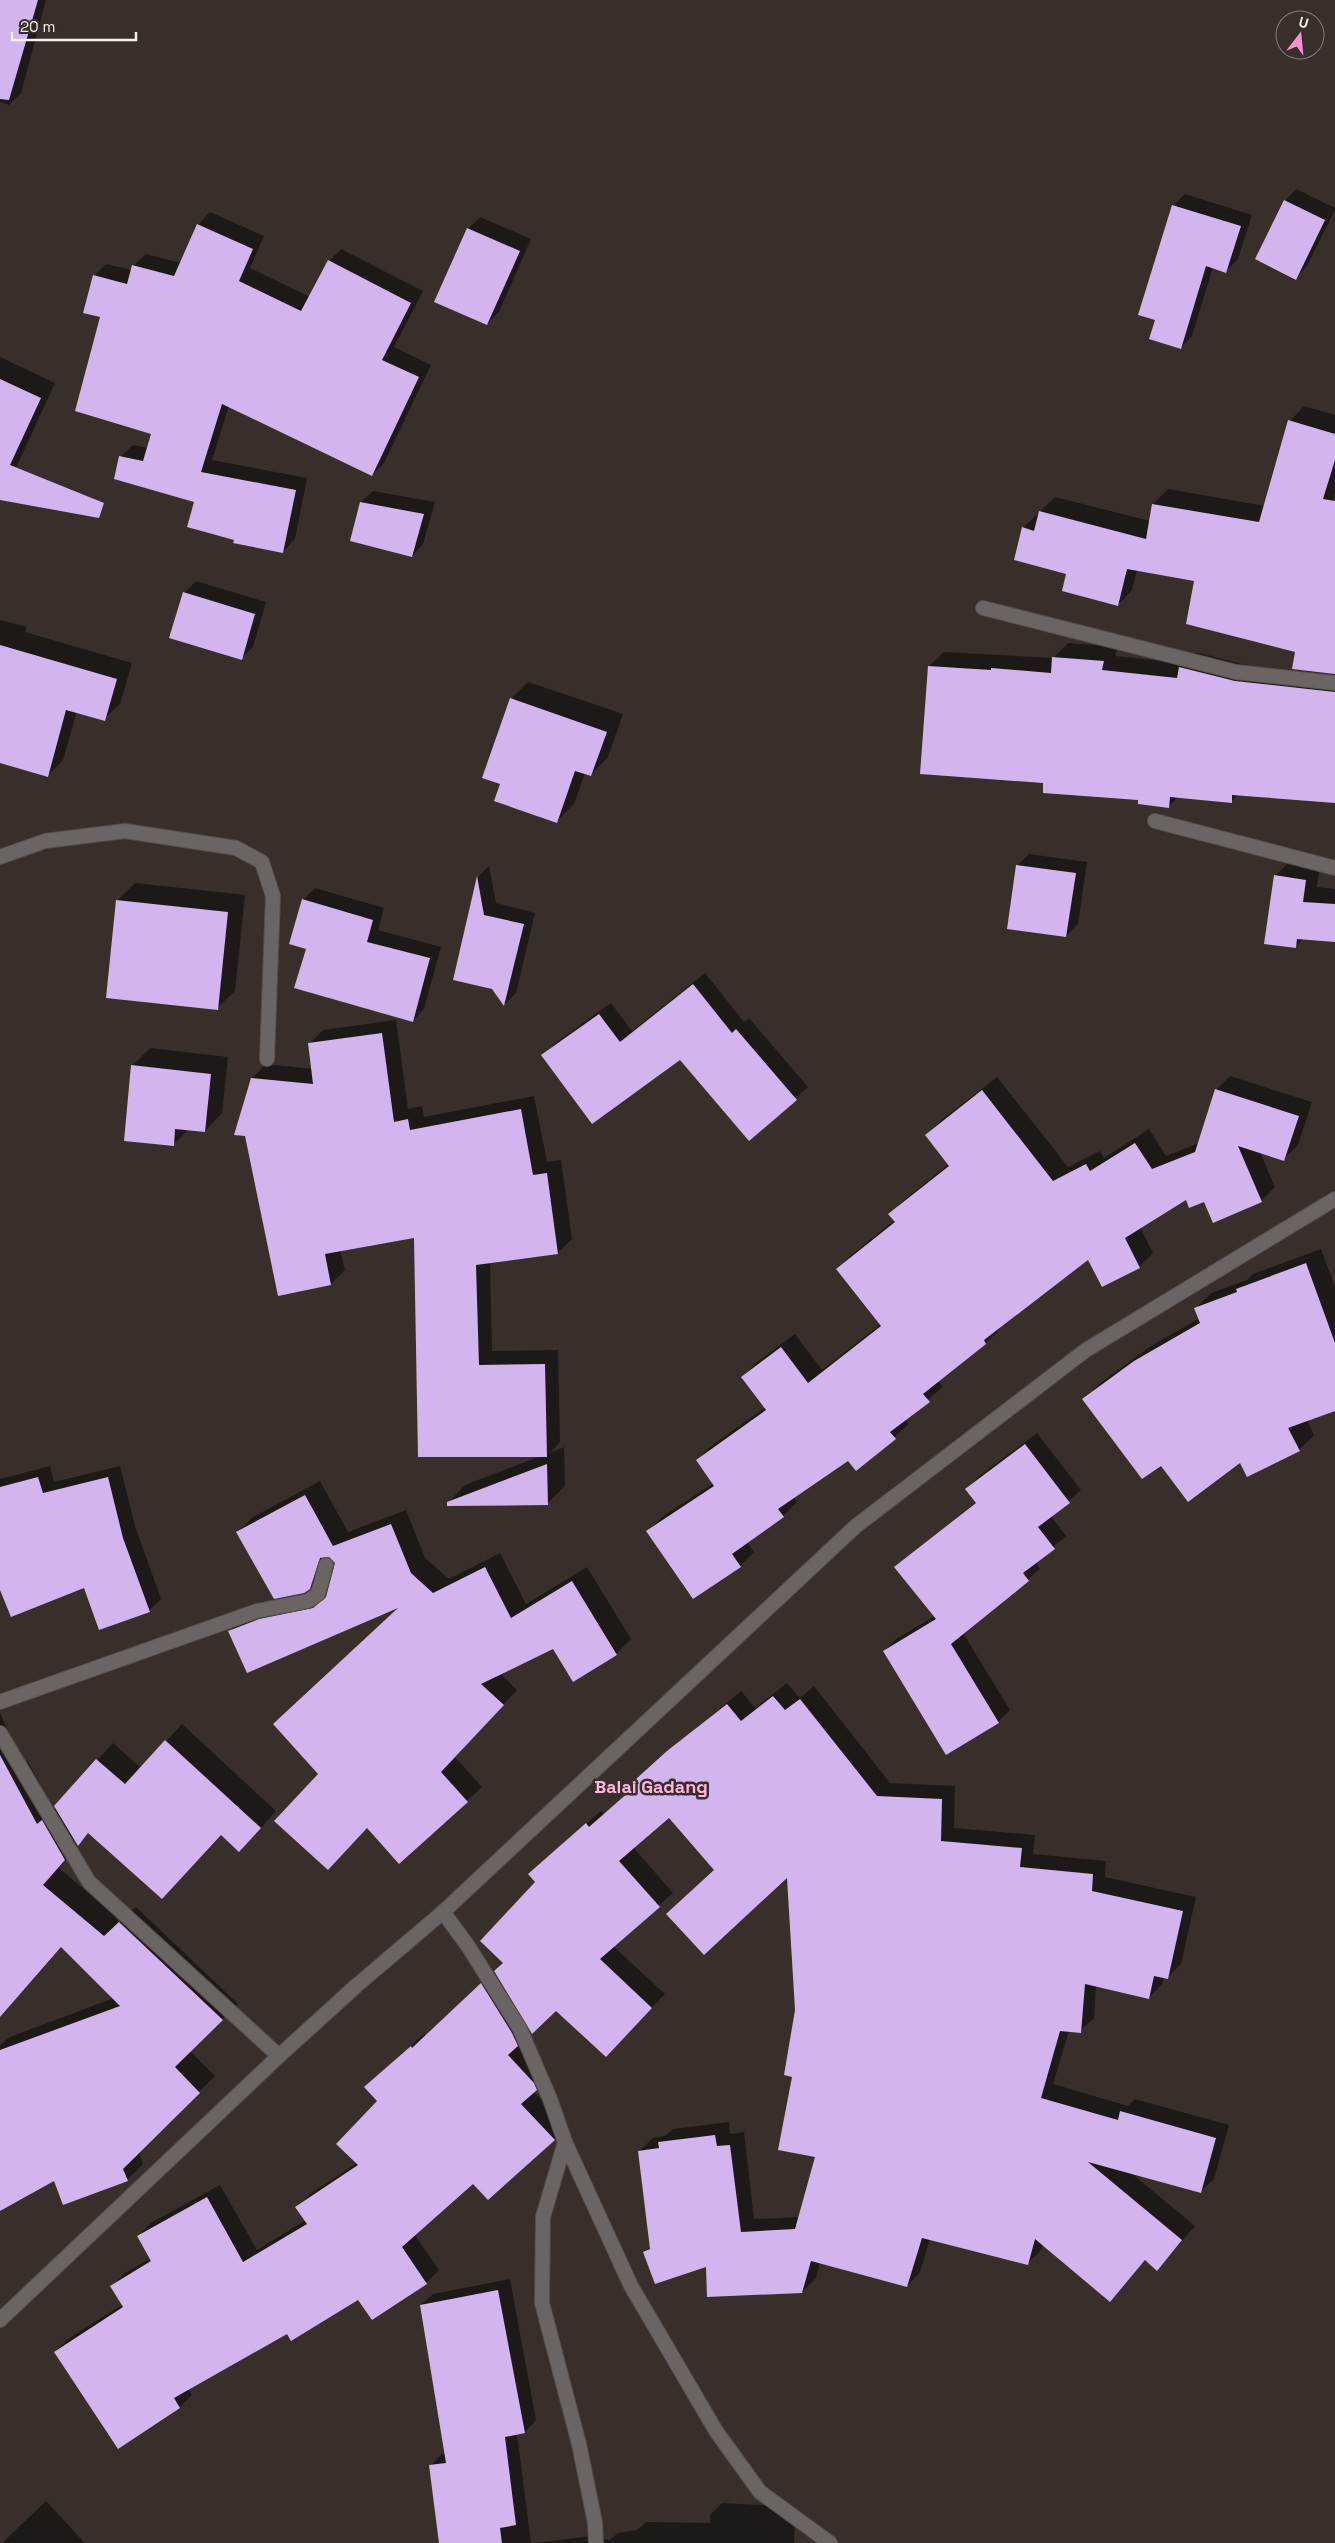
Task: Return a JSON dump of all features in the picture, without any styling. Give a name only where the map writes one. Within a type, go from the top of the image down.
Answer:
[{"type":"street","points":[[983,608],[1236,672],[1335,683]]},
{"type":"street","points":[[1155,821],[1335,868]]},
{"type":"street","points":[[0,856],[45,842],[125,831],[236,848],[262,862],[273,896],[267,1059]]},
{"type":"street","points":[[0,2320],[279,2056],[356,1986],[444,1912],[856,1526],[1086,1350],[1335,1198]]},
{"type":"street","points":[[0,1702],[257,1611],[308,1601],[318,1594],[326,1565]]},
{"type":"street","points":[[0,1733],[90,1882],[279,2056]]},
{"type":"street","points":[[444,1912],[468,1946],[520,2029],[550,2099],[565,2142],[631,2286],[716,2431],[760,2492],[830,2543]]},
{"type":"street","points":[[565,2142],[543,2217],[542,2303],[579,2444],[595,2523],[596,2543]]},
{"type":"building","points":[[0,0],[38,0],[9,100],[0,99]]},
{"type":"building","points":[[1284,200],[1325,220],[1296,280],[1255,259]]},
{"type":"building","points":[[1172,205],[1241,226],[1226,273],[1206,266],[1181,349],[1149,339],[1155,320],[1138,315]]},
{"type":"building","points":[[197,224],[253,249],[239,281],[301,311],[328,260],[411,303],[382,360],[419,377],[372,476],[222,404],[201,472],[296,490],[283,553],[233,543],[234,540],[187,527],[194,502],[114,479],[119,456],[143,461],[151,434],[75,411],[100,317],[83,313],[93,275],[127,284],[132,265],[174,276]]},
{"type":"building","points":[[467,228],[520,251],[487,325],[434,302]]},
{"type":"building","points":[[0,379],[41,398],[10,465],[104,503],[99,518],[0,500]]},
{"type":"building","points":[[1288,420],[1335,434],[1335,460],[1323,499],[1335,501],[1335,674],[1292,669],[1295,652],[1186,624],[1194,581],[1127,569],[1118,606],[1062,591],[1066,574],[1014,560],[1022,527],[1034,531],[1039,511],[1146,539],[1152,504],[1259,522]]},
{"type":"building","points":[[360,502],[424,514],[412,557],[350,541]]},
{"type":"building","points":[[183,592],[255,614],[242,660],[169,638]]},
{"type":"building","points":[[0,645],[117,679],[105,721],[66,710],[48,777],[0,763]]},
{"type":"building","points":[[1052,657],[1104,661],[1102,670],[1177,678],[1179,667],[1235,681],[1335,692],[1335,803],[1232,795],[1232,803],[1170,797],[1169,808],[1138,804],[1138,800],[1043,793],[1043,783],[920,774],[928,666],[991,670],[991,668],[1051,673]]},
{"type":"building","points":[[510,698],[607,732],[591,776],[575,771],[557,823],[494,801],[500,784],[482,778]]},
{"type":"building","points":[[1016,865],[1076,873],[1066,937],[1007,929]]},
{"type":"building","points":[[1274,875],[1306,880],[1303,902],[1335,904],[1335,942],[1297,939],[1296,948],[1264,944]]},
{"type":"building","points":[[477,876],[484,915],[524,924],[504,1006],[492,989],[453,980]]},
{"type":"building","points":[[302,899],[373,920],[367,942],[430,958],[413,1022],[294,988],[306,949],[289,944]]},
{"type":"building","points":[[116,900],[228,912],[218,1010],[106,998]]},
{"type":"building","points":[[693,984],[732,1033],[736,1029],[797,1100],[749,1141],[680,1060],[592,1124],[541,1055],[599,1014],[620,1042]]},
{"type":"building","points":[[382,1033],[394,1122],[408,1119],[410,1130],[521,1109],[533,1175],[547,1173],[558,1254],[476,1265],[479,1365],[545,1364],[547,1457],[418,1457],[414,1238],[325,1254],[331,1285],[278,1296],[245,1136],[234,1135],[251,1078],[313,1084],[308,1043]]},
{"type":"building","points":[[131,1065],[211,1074],[205,1132],[175,1129],[174,1146],[124,1141]]},
{"type":"building","points":[[1215,1089],[1299,1116],[1284,1161],[1238,1146],[1262,1202],[1213,1223],[1204,1202],[1189,1208],[1186,1200],[1125,1238],[1140,1268],[1102,1287],[1088,1260],[984,1340],[986,1344],[923,1394],[930,1402],[890,1432],[896,1439],[856,1471],[848,1461],[778,1509],[784,1517],[732,1554],[741,1567],[693,1599],[646,1531],[714,1486],[696,1460],[766,1410],[741,1377],[781,1347],[808,1383],[881,1326],[836,1269],[895,1222],[888,1214],[949,1166],[925,1135],[982,1090],[1053,1181],[1086,1164],[1090,1171],[1135,1143],[1152,1169],[1195,1152]]},
{"type":"building","points":[[1306,1263],[1335,1343],[1335,1411],[1288,1428],[1300,1451],[1247,1477],[1240,1463],[1188,1502],[1161,1466],[1142,1479],[1082,1399],[1134,1361],[1200,1323],[1194,1308],[1237,1292],[1236,1289]]},
{"type":"building","points":[[1025,1444],[1070,1503],[1038,1527],[1055,1549],[1023,1573],[1029,1581],[951,1644],[999,1723],[946,1755],[883,1651],[936,1619],[894,1567],[976,1503],[965,1489]]},
{"type":"building","points":[[547,1464],[548,1505],[447,1506],[447,1502]]},
{"type":"building","points":[[38,1477],[43,1493],[108,1477],[123,1538],[150,1612],[99,1630],[84,1588],[11,1617],[0,1590],[0,1487]]},
{"type":"building","points":[[305,1495],[333,1546],[391,1524],[411,1573],[433,1593],[485,1567],[511,1618],[572,1581],[617,1655],[573,1682],[553,1649],[481,1684],[504,1705],[441,1772],[468,1802],[399,1864],[367,1828],[328,1870],[274,1821],[318,1774],[273,1724],[398,1608],[247,1673],[228,1631],[259,1619],[313,1608],[326,1597],[335,1563],[329,1557],[320,1558],[310,1589],[304,1593],[274,1599],[236,1532]]},
{"type":"building","points":[[773,1696],[785,1710],[800,1699],[877,1796],[942,1799],[941,1841],[1022,1848],[1020,1867],[1093,1874],[1092,1891],[1183,1911],[1168,1979],[1154,1976],[1149,1999],[1085,1984],[1081,2033],[1060,2031],[1041,2098],[1118,2120],[1120,2111],[1216,2138],[1201,2193],[1088,2162],[1182,2240],[1157,2271],[1145,2260],[1110,2302],[1035,2239],[1028,2265],[922,2238],[907,2287],[811,2261],[802,2293],[707,2297],[706,2267],[655,2284],[643,2252],[650,2249],[638,2151],[659,2148],[658,2142],[715,2135],[717,2146],[730,2145],[741,2232],[795,2229],[815,2157],[778,2150],[792,2077],[784,2075],[795,2010],[787,1878],[704,1955],[666,1914],[714,1870],[669,1818],[619,1861],[660,1907],[600,1959],[652,2008],[606,2057],[556,2011],[532,2034],[494,1971],[503,1963],[480,1941],[535,1882],[528,1874],[586,1823],[589,1827],[639,1783],[636,1779],[667,1751],[727,1704],[741,1721]]},
{"type":"building","points":[[165,1740],[261,1828],[239,1852],[221,1835],[162,1899],[88,1833],[78,1846],[54,1806],[96,1759],[125,1784]]},
{"type":"building","points":[[0,1755],[37,1824],[42,1820],[65,1860],[43,1885],[104,1936],[119,1922],[223,2020],[175,2067],[200,2093],[123,2169],[128,2181],[63,2205],[54,2181],[0,2211],[0,2050],[120,2006],[61,1947],[0,2017]]},
{"type":"building","points":[[481,1983],[518,2046],[508,2055],[534,2083],[537,2090],[521,2104],[555,2140],[488,2200],[473,2184],[402,2247],[427,2284],[372,2320],[358,2300],[291,2341],[287,2334],[174,2398],[180,2408],[118,2449],[54,2352],[123,2307],[110,2286],[151,2261],[137,2236],[207,2197],[243,2262],[307,2224],[295,2207],[358,2165],[336,2144],[377,2101],[364,2087],[411,2046],[412,2048]]},
{"type":"building","points":[[498,2290],[525,2433],[505,2437],[516,2525],[500,2528],[502,2543],[439,2543],[429,2465],[446,2463],[420,2305]]},
{"type":"district","name":"Balai Gadang","points":[[651,1786]]}]
